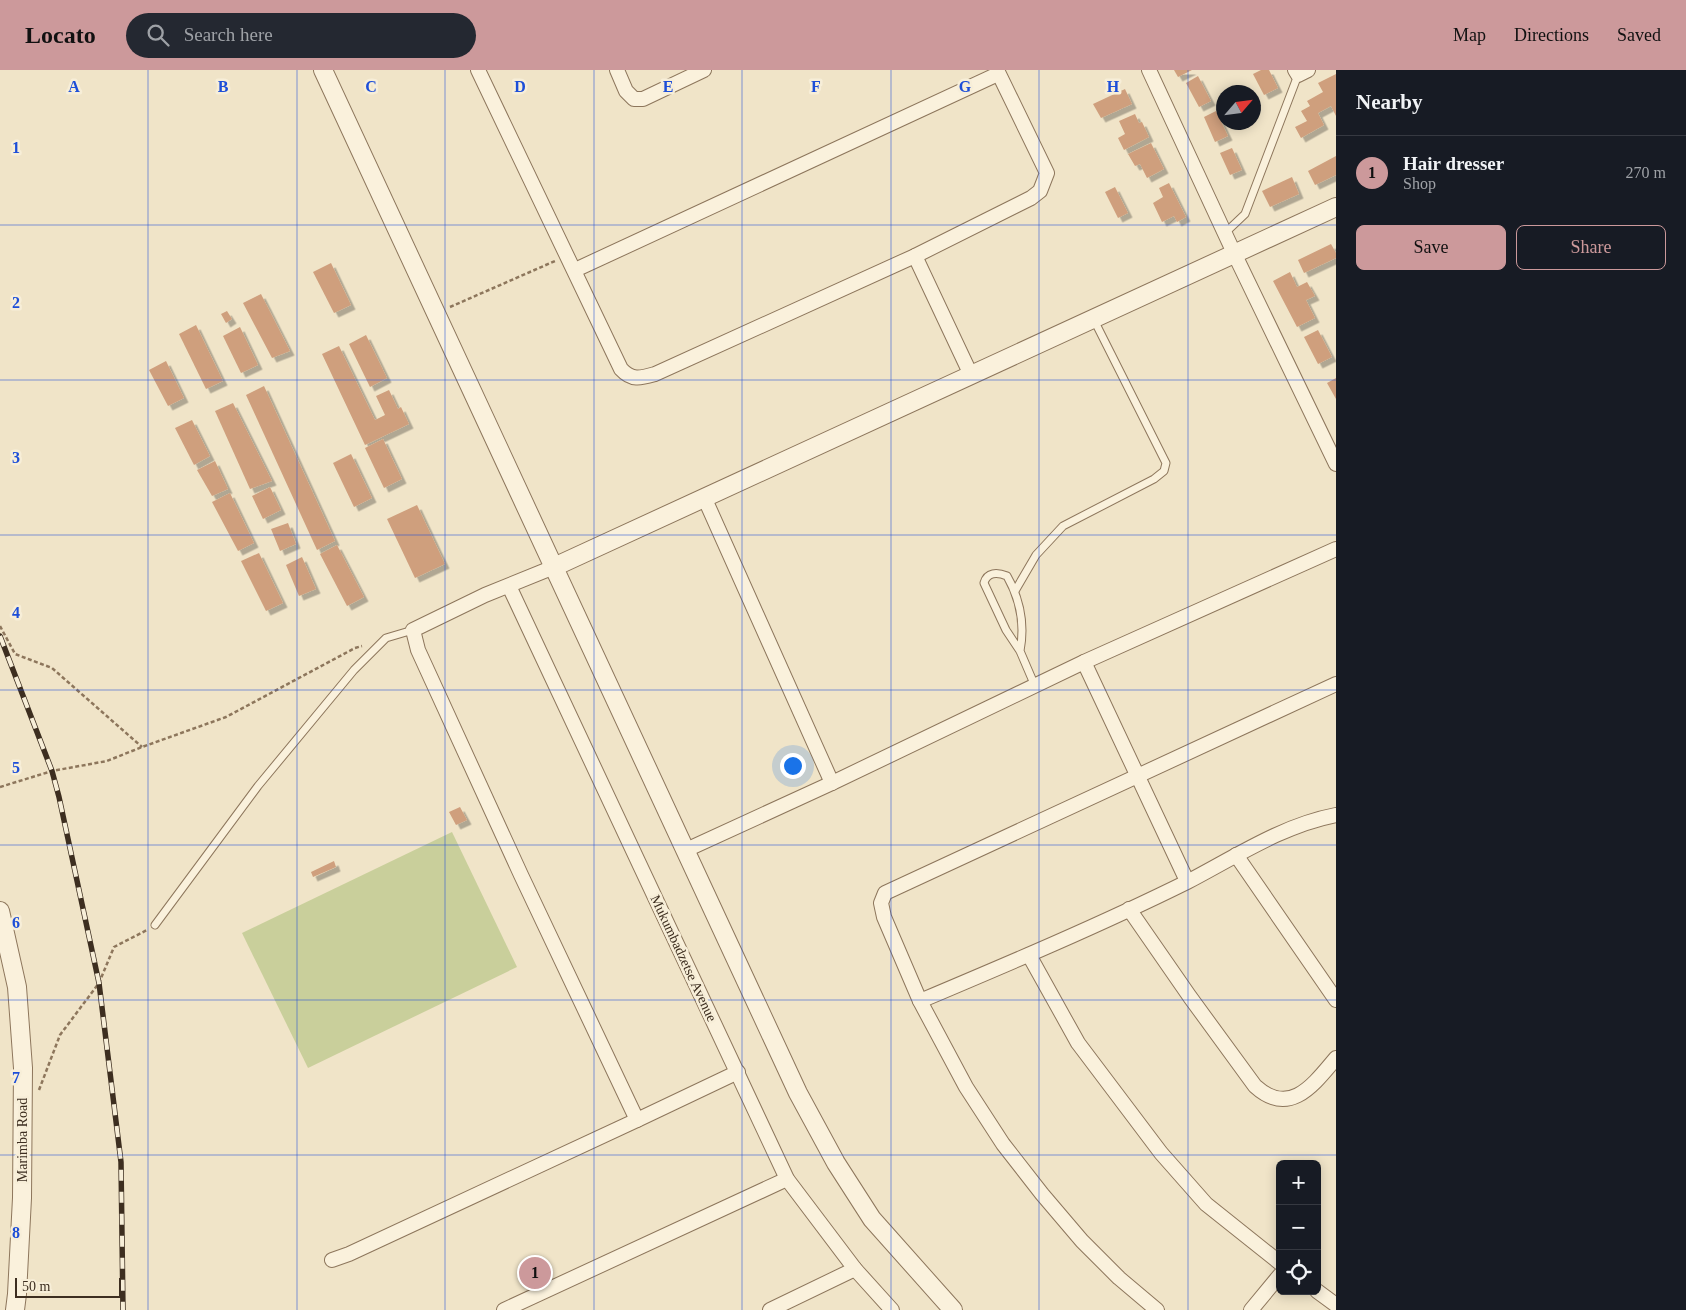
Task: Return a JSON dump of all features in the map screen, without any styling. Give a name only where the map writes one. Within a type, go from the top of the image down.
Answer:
[{"type":"street","points":[[323,70],[798,1093],[836,1163],[872,1219],[953,1310]]},
{"type":"street","points":[[478,70],[621,369],[631,377],[642,378],[655,374],[915,256],[1031,198],[1040,191],[1047,173],[998,72],[575,270]]},
{"type":"street","points":[[617,70],[626,91],[634,99],[643,99],[704,70]]},
{"type":"street","points":[[1150,70],[1234,253],[1336,464]]},
{"type":"street","points":[[637,1120],[437,693],[418,650],[413,630],[485,595],[554,567],[1336,207]]},
{"type":"street","points":[[915,256],[971,375]]},
{"type":"street","points":[[704,497],[832,783]]},
{"type":"street","points":[[686,850],[832,783],[1084,662],[1336,549]]},
{"type":"street","name":"Mukumbadzetse Avenue","points":[[509,586],[787,1179],[855,1269],[892,1310]]},
{"type":"street","points":[[1084,662],[1187,882]]},
{"type":"street","points":[[1157,1310],[1119,1278],[1082,1241],[1003,1144],[966,1087],[920,1000],[884,917],[881,900],[885,893],[1136,775],[1336,684]]},
{"type":"street","points":[[920,1000],[1029,955],[1129,909],[1289,830],[1336,815]]},
{"type":"street","points":[[1236,855],[1336,1000]]},
{"type":"street","points":[[1129,909],[1255,1086],[1265,1094],[1274,1099],[1284,1099],[1303,1093],[1310,1088],[1336,1058]]},
{"type":"street","name":"Marimba Road","points":[[0,912],[17,987],[23,1068],[22,1198],[15,1310]]},
{"type":"street","points":[[1029,955],[1078,1043],[1161,1153],[1206,1204],[1276,1260]]},
{"type":"street","points":[[332,1260],[349,1254],[738,1072]]},
{"type":"street","points":[[504,1310],[787,1179]]},
{"type":"street","points":[[770,1310],[855,1269]]},
{"type":"street","points":[[1251,1310],[1276,1280]]},
{"type":"street","points":[[1321,1294],[1336,1305]]},
{"type":"lane","points":[[1226,233],[1246,214],[1300,72]]},
{"type":"lane","points":[[1016,591],[1036,555],[1062,526],[1154,479],[1164,471],[1166,463],[1093,318]]},
{"type":"lane","points":[[1020,651],[1023,633],[1016,591],[1007,576],[991,574],[987,576],[984,583],[1006,630],[1020,651],[1035,686]]},
{"type":"lane","points":[[155,926],[258,786],[354,670],[386,638],[413,630]]},
{"type":"path","points":[[437,313],[567,256]]},
{"type":"path","points":[[0,626],[15,654],[52,668],[142,747]]},
{"type":"path","points":[[0,787],[52,771],[107,761],[226,717],[355,648],[363,646]]},
{"type":"path","points":[[22,1109],[38,1095],[60,1035],[98,983],[114,947],[155,926]]},
{"type":"green space","points":[[452,832],[517,967],[308,1068],[242,933]]},
{"type":"building","points":[[1174,70],[1192,70],[1178,77]]},
{"type":"building","points":[[1261,70],[1269,70],[1278,88],[1264,95],[1261,85],[1259,85],[1253,74]]},
{"type":"building","points":[[1336,74],[1336,116],[1331,106],[1318,113],[1324,125],[1301,138],[1295,127],[1307,121],[1301,111],[1310,106],[1307,101],[1323,92],[1318,83]]},
{"type":"building","points":[[1198,76],[1211,101],[1199,107],[1186,83]]},
{"type":"building","points":[[1125,89],[1132,104],[1101,118],[1093,104]]},
{"type":"building","points":[[1216,111],[1216,130],[1225,130],[1228,136],[1215,142],[1204,117]]},
{"type":"building","points":[[1135,114],[1139,123],[1142,122],[1149,137],[1124,150],[1118,138],[1125,134],[1119,121]]},
{"type":"building","points":[[1151,143],[1164,169],[1147,178],[1140,164],[1135,166],[1128,154]]},
{"type":"building","points":[[1232,148],[1242,170],[1230,175],[1220,153]]},
{"type":"building","points":[[1336,156],[1336,175],[1315,185],[1308,171]]},
{"type":"building","points":[[1292,177],[1299,194],[1270,207],[1262,191]]},
{"type":"building","points":[[1169,183],[1186,217],[1177,222],[1174,216],[1162,222],[1153,203],[1163,197],[1159,188]]},
{"type":"building","points":[[1115,187],[1128,213],[1118,218],[1105,192]]},
{"type":"building","points":[[1331,244],[1336,253],[1336,258],[1304,273],[1298,260]]},
{"type":"building","points":[[331,263],[351,305],[334,313],[313,272]]},
{"type":"building","points":[[1290,272],[1297,287],[1307,282],[1315,296],[1306,300],[1315,318],[1297,327],[1273,281]]},
{"type":"building","points":[[261,294],[290,351],[272,358],[243,303]]},
{"type":"building","points":[[227,311],[232,319],[226,323],[221,314]]},
{"type":"building","points":[[196,325],[223,381],[206,389],[179,334]]},
{"type":"building","points":[[240,327],[258,365],[241,373],[223,336]]},
{"type":"building","points":[[1318,330],[1332,357],[1318,364],[1304,337]]},
{"type":"building","points":[[366,335],[387,378],[370,387],[349,344]]},
{"type":"building","points":[[339,346],[375,420],[385,415],[376,396],[389,390],[398,409],[401,407],[409,424],[365,445],[322,354]]},
{"type":"building","points":[[166,361],[184,398],[168,406],[149,370]]},
{"type":"building","points":[[1336,378],[1336,399],[1327,383]]},
{"type":"building","points":[[264,386],[335,541],[317,550],[246,395]]},
{"type":"building","points":[[233,403],[272,481],[250,489],[215,411]]},
{"type":"building","points":[[192,420],[210,456],[194,465],[175,428]]},
{"type":"building","points":[[383,439],[402,479],[384,488],[365,448]]},
{"type":"building","points":[[351,454],[372,498],[354,507],[333,463]]},
{"type":"building","points":[[215,461],[228,489],[212,496],[197,470]]},
{"type":"building","points":[[270,487],[281,510],[263,519],[252,496]]},
{"type":"building","points":[[230,493],[254,543],[238,551],[212,502]]},
{"type":"building","points":[[417,505],[445,564],[415,578],[387,519]]},
{"type":"building","points":[[288,523],[296,544],[280,551],[271,529]]},
{"type":"building","points":[[337,545],[364,597],[347,606],[320,554]]},
{"type":"building","points":[[259,553],[283,603],[266,611],[241,561]]},
{"type":"building","points":[[302,557],[316,589],[299,596],[286,565]]},
{"type":"building","points":[[460,807],[467,820],[456,825],[449,812]]},
{"type":"building","points":[[334,861],[336,867],[313,877],[311,872]]},
{"type":"railway","points":[[0,636],[52,771],[99,983],[121,1162],[123,1310]]},
{"type":"place","name":"Hair dresser","points":[[535,1273]]}]
